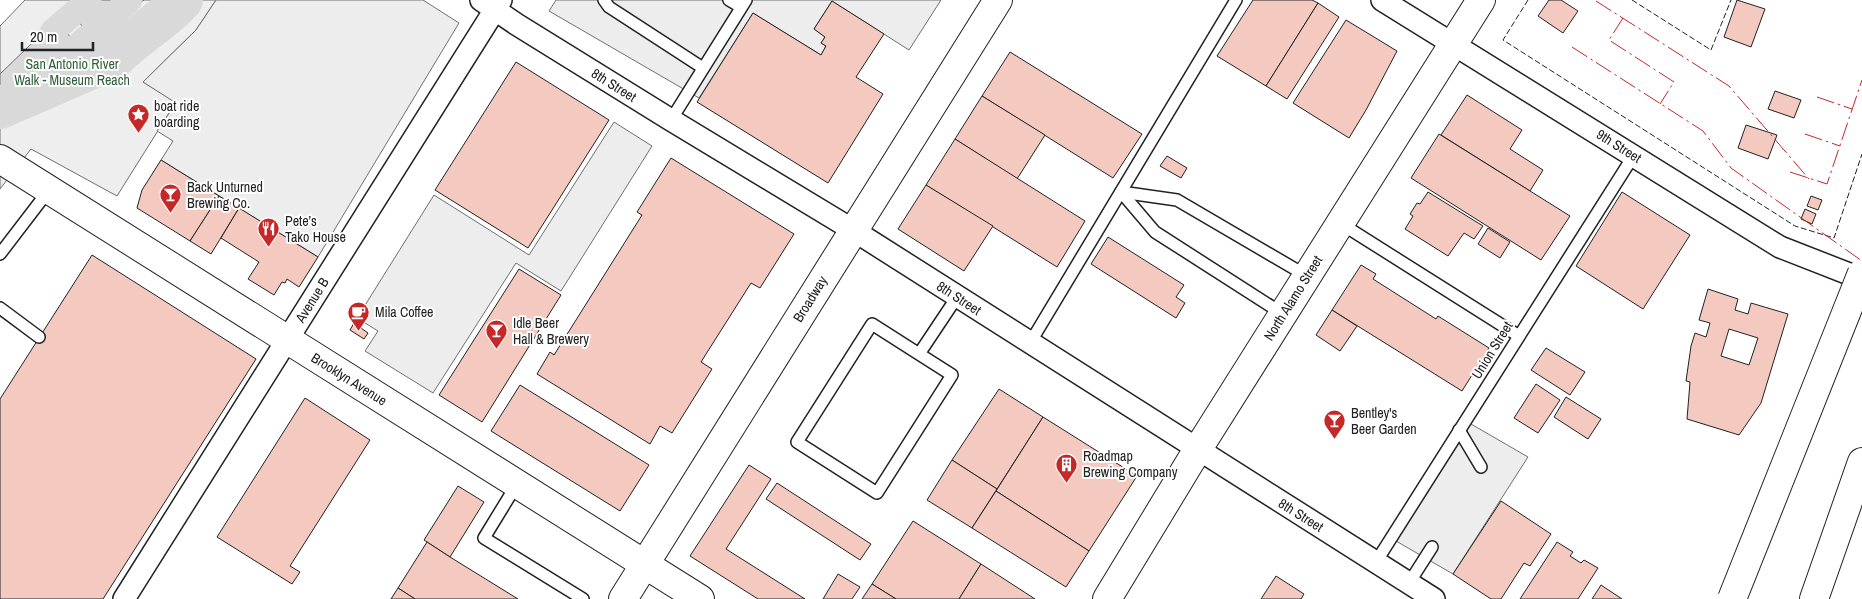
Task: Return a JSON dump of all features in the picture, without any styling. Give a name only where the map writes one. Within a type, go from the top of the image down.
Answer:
[{"type":"main road","name":"Broadway","points":[[623,599],[998,0]]},
{"type":"main road","name":"North Alamo Street","points":[[1108,599],[1198,449],[1481,0]]},
{"type":"main road","name":"Brooklyn Avenue","points":[[8,164],[700,599]]},
{"type":"main road","points":[[1732,599],[1862,273]]},
{"type":"main road","points":[[1814,599],[1862,462]]},
{"type":"street","name":"9th Street","points":[[1382,0],[1780,247],[1862,279]]},
{"type":"street","name":"8th Street","points":[[492,3],[516,24],[853,230],[1434,599]]},
{"type":"street","name":"Avenue B","points":[[124,599],[287,339],[492,3]]},
{"type":"lane","points":[[604,0],[609,6],[703,68]]},
{"type":"lane","points":[[671,120],[743,4],[729,0]]},
{"type":"lane","points":[[1030,343],[1236,0]]},
{"type":"lane","name":"Union Street","points":[[1376,562],[1634,155]]},
{"type":"lane","points":[[0,254],[49,190]]},
{"type":"lane","points":[[1121,192],[1155,232],[1283,314]]},
{"type":"lane","points":[[1121,192],[1176,200],[1307,276]]},
{"type":"lane","points":[[1340,223],[1519,336]]},
{"type":"lane","points":[[919,354],[958,297]]},
{"type":"lane","points":[[0,308],[39,337]]},
{"type":"lane","points":[[872,324],[919,354],[952,375],[877,493],[797,442],[872,324]]},
{"type":"lane","points":[[1459,430],[1481,468]]},
{"type":"lane","points":[[517,484],[484,538],[583,599]]},
{"type":"lane","points":[[1409,583],[1432,547]]},
{"type":"green space","name":"San Antonio River Walk - Museum Reach","points":[[25,0],[216,0],[196,30],[143,82],[176,102],[117,196],[31,149],[0,189],[0,26]]},
{"type":"shaded area","points":[[84,0],[144,0],[95,42],[70,11]]},
{"type":"shaded area","points":[[155,0],[197,0],[186,16],[135,55],[119,35]]},
{"type":"shaded area","points":[[216,0],[423,0],[459,23],[318,257],[161,160],[173,141],[157,131],[176,103],[143,82],[196,30]]},
{"type":"shaded area","points":[[556,0],[941,0],[909,50],[832,1],[814,29],[825,37],[821,43],[826,46],[821,55],[753,13],[699,98],[549,11]]},
{"type":"shaded area","points":[[55,21],[89,56],[104,48],[124,70],[0,128],[0,74]]},
{"type":"shaded area","points":[[614,122],[652,146],[561,291],[516,263],[433,393],[365,351],[378,331],[357,318],[434,195],[529,255]]},
{"type":"shaded area","points":[[1471,424],[1528,457],[1453,574],[1396,541]]},
{"type":"building","points":[[1253,0],[1312,0],[1318,3],[1266,86],[1217,56]]},
{"type":"building","points":[[1549,0],[1561,0],[1578,11],[1563,33],[1538,16]]},
{"type":"building","points":[[1737,0],[1765,9],[1751,47],[1724,37]]},
{"type":"building","points":[[832,1],[884,34],[856,77],[883,94],[828,183],[697,102],[753,13],[821,55],[826,46],[821,43],[825,37],[814,29]]},
{"type":"building","points":[[1318,3],[1339,17],[1287,99],[1266,86]]},
{"type":"building","points":[[1346,20],[1397,51],[1349,138],[1293,103]]},
{"type":"building","points":[[1010,52],[1142,134],[1113,178],[982,96]]},
{"type":"building","points":[[516,62],[609,120],[528,248],[435,190]]},
{"type":"building","points":[[1775,91],[1801,100],[1794,118],[1768,109]]},
{"type":"building","points":[[1467,95],[1522,130],[1510,149],[1543,170],[1530,191],[1441,135]]},
{"type":"building","points":[[982,96],[1045,135],[1017,179],[955,139]]},
{"type":"building","points":[[1746,125],[1777,135],[1768,159],[1738,148]]},
{"type":"building","points":[[1439,134],[1570,216],[1541,260],[1411,178]]},
{"type":"building","points":[[955,139],[1085,221],[1057,267],[926,185]]},
{"type":"building","points":[[1167,156],[1187,168],[1181,178],[1160,166]]},
{"type":"building","points":[[671,158],[794,234],[760,288],[751,283],[701,362],[712,369],[672,433],[660,426],[650,444],[537,374],[550,352],[554,355],[642,215],[637,212]]},
{"type":"building","points":[[161,160],[219,196],[190,241],[137,208],[142,190]]},
{"type":"building","points":[[926,185],[993,226],[964,271],[898,229]]},
{"type":"building","points":[[1428,192],[1483,226],[1474,239],[1464,233],[1448,256],[1405,229],[1413,216],[1410,214],[1417,203],[1420,204]]},
{"type":"building","points":[[1622,192],[1690,235],[1643,309],[1576,266]]},
{"type":"building","points":[[219,196],[239,208],[211,254],[190,241]]},
{"type":"building","points":[[1811,196],[1822,200],[1818,210],[1807,206]]},
{"type":"building","name":"Pete’s Tako House","points":[[239,208],[318,257],[299,287],[287,279],[285,283],[282,282],[274,295],[248,279],[259,262],[221,238]]},
{"type":"building","points":[[1805,209],[1816,214],[1812,224],[1801,219]]},
{"type":"building","points":[[1488,228],[1510,242],[1500,258],[1478,244]]},
{"type":"building","points":[[1108,237],[1184,285],[1176,297],[1185,303],[1176,318],[1091,264]]},
{"type":"building","points":[[92,255],[256,359],[103,599],[0,599],[0,399]]},
{"type":"building","points":[[1361,265],[1376,274],[1373,279],[1436,319],[1438,316],[1489,348],[1462,391],[1332,310]]},
{"type":"building","points":[[519,269],[561,295],[482,422],[439,395]]},
{"type":"building","points":[[1708,289],[1738,299],[1735,310],[1748,314],[1751,303],[1788,314],[1761,403],[1739,435],[1687,419],[1690,382],[1686,381],[1691,346],[1695,333],[1706,337],[1710,323],[1699,320]],"holes":[[[1729,329],[1758,338],[1749,365],[1721,356]]]},
{"type":"building","points":[[1332,310],[1357,326],[1340,351],[1316,335]]},
{"type":"building","name":"Mila Coffee","points":[[354,323],[368,333],[364,339],[350,330]]},
{"type":"building","points":[[1546,348],[1585,372],[1570,395],[1531,370]]},
{"type":"building","points":[[1536,384],[1560,400],[1538,433],[1514,418]]},
{"type":"building","points":[[520,385],[649,465],[620,511],[491,431]]},
{"type":"building","points":[[999,389],[1043,417],[997,489],[952,460]]},
{"type":"building","points":[[1566,397],[1601,419],[1588,439],[1554,417]]},
{"type":"building","points":[[305,398],[370,440],[290,566],[300,572],[292,584],[217,537]]},
{"type":"building","name":"Roadmap Brewing Company","points":[[1043,417],[1137,476],[1089,551],[996,491]]},
{"type":"building","points":[[952,460],[997,489],[972,528],[927,500]]},
{"type":"building","points":[[749,465],[771,479],[726,549],[805,599],[758,599],[690,556]]},
{"type":"building","points":[[777,483],[871,544],[860,560],[766,499]]},
{"type":"building","points":[[458,486],[484,502],[450,557],[424,540]]},
{"type":"building","points":[[996,491],[1089,551],[1066,587],[972,528]]},
{"type":"building","points":[[1501,501],[1551,534],[1530,566],[1524,563],[1501,599],[1491,599],[1453,574]]},
{"type":"building","points":[[913,521],[981,564],[959,599],[896,599],[872,584]]},
{"type":"building","points":[[427,542],[518,599],[415,599],[398,588]]},
{"type":"building","points":[[1557,542],[1573,552],[1570,556],[1581,563],[1584,560],[1598,568],[1578,599],[1520,599]]},
{"type":"building","points":[[981,564],[1035,599],[959,599]]},
{"type":"building","points":[[838,574],[860,587],[852,599],[823,599]]},
{"type":"building","points":[[1276,576],[1304,594],[1301,599],[1261,599]]},
{"type":"building","points":[[872,584],[896,599],[862,599]]},
{"type":"building","points":[[1601,585],[1622,599],[1592,599]]},
{"type":"building","points":[[398,588],[415,599],[391,599]]},
{"type":"waterway","points":[[41,53],[53,31],[89,0]]},
{"type":"waterway","points":[[52,68],[130,0]]},
{"type":"waterway","points":[[0,108],[113,59],[182,0]]},
{"type":"fence","points":[[1528,0],[1503,40],[1795,226],[1834,238],[1862,154]]},
{"type":"fence","points":[[1632,0],[1711,50],[1731,0]]},
{"type":"power","points":[[1596,1],[1729,86],[1809,179]]},
{"type":"power","points":[[1623,18],[1609,40],[1674,82],[1660,104]]},
{"type":"power","points":[[1572,47],[1703,131],[1731,168],[1862,261]]},
{"type":"power","points":[[1790,172],[1827,184],[1862,80]]},
{"type":"power","points":[[1817,97],[1852,109]]},
{"type":"power","points":[[1805,134],[1840,146]]},
{"type":"place","name":"boat ride boarding","points":[[138,133]]},
{"type":"place","name":"Back Unturned Brewing Co.","points":[[171,214]]},
{"type":"place","name":"Pete’s Tako House","points":[[269,248]]},
{"type":"place","name":"Mila Coffee","points":[[359,331]]},
{"type":"place","name":"Idle Beer Hall & Brewery","points":[[497,350]]},
{"type":"place","name":"Bentley's Beer Garden","points":[[1335,440]]},
{"type":"place","name":"Roadmap Brewing Company","points":[[1067,483]]}]
